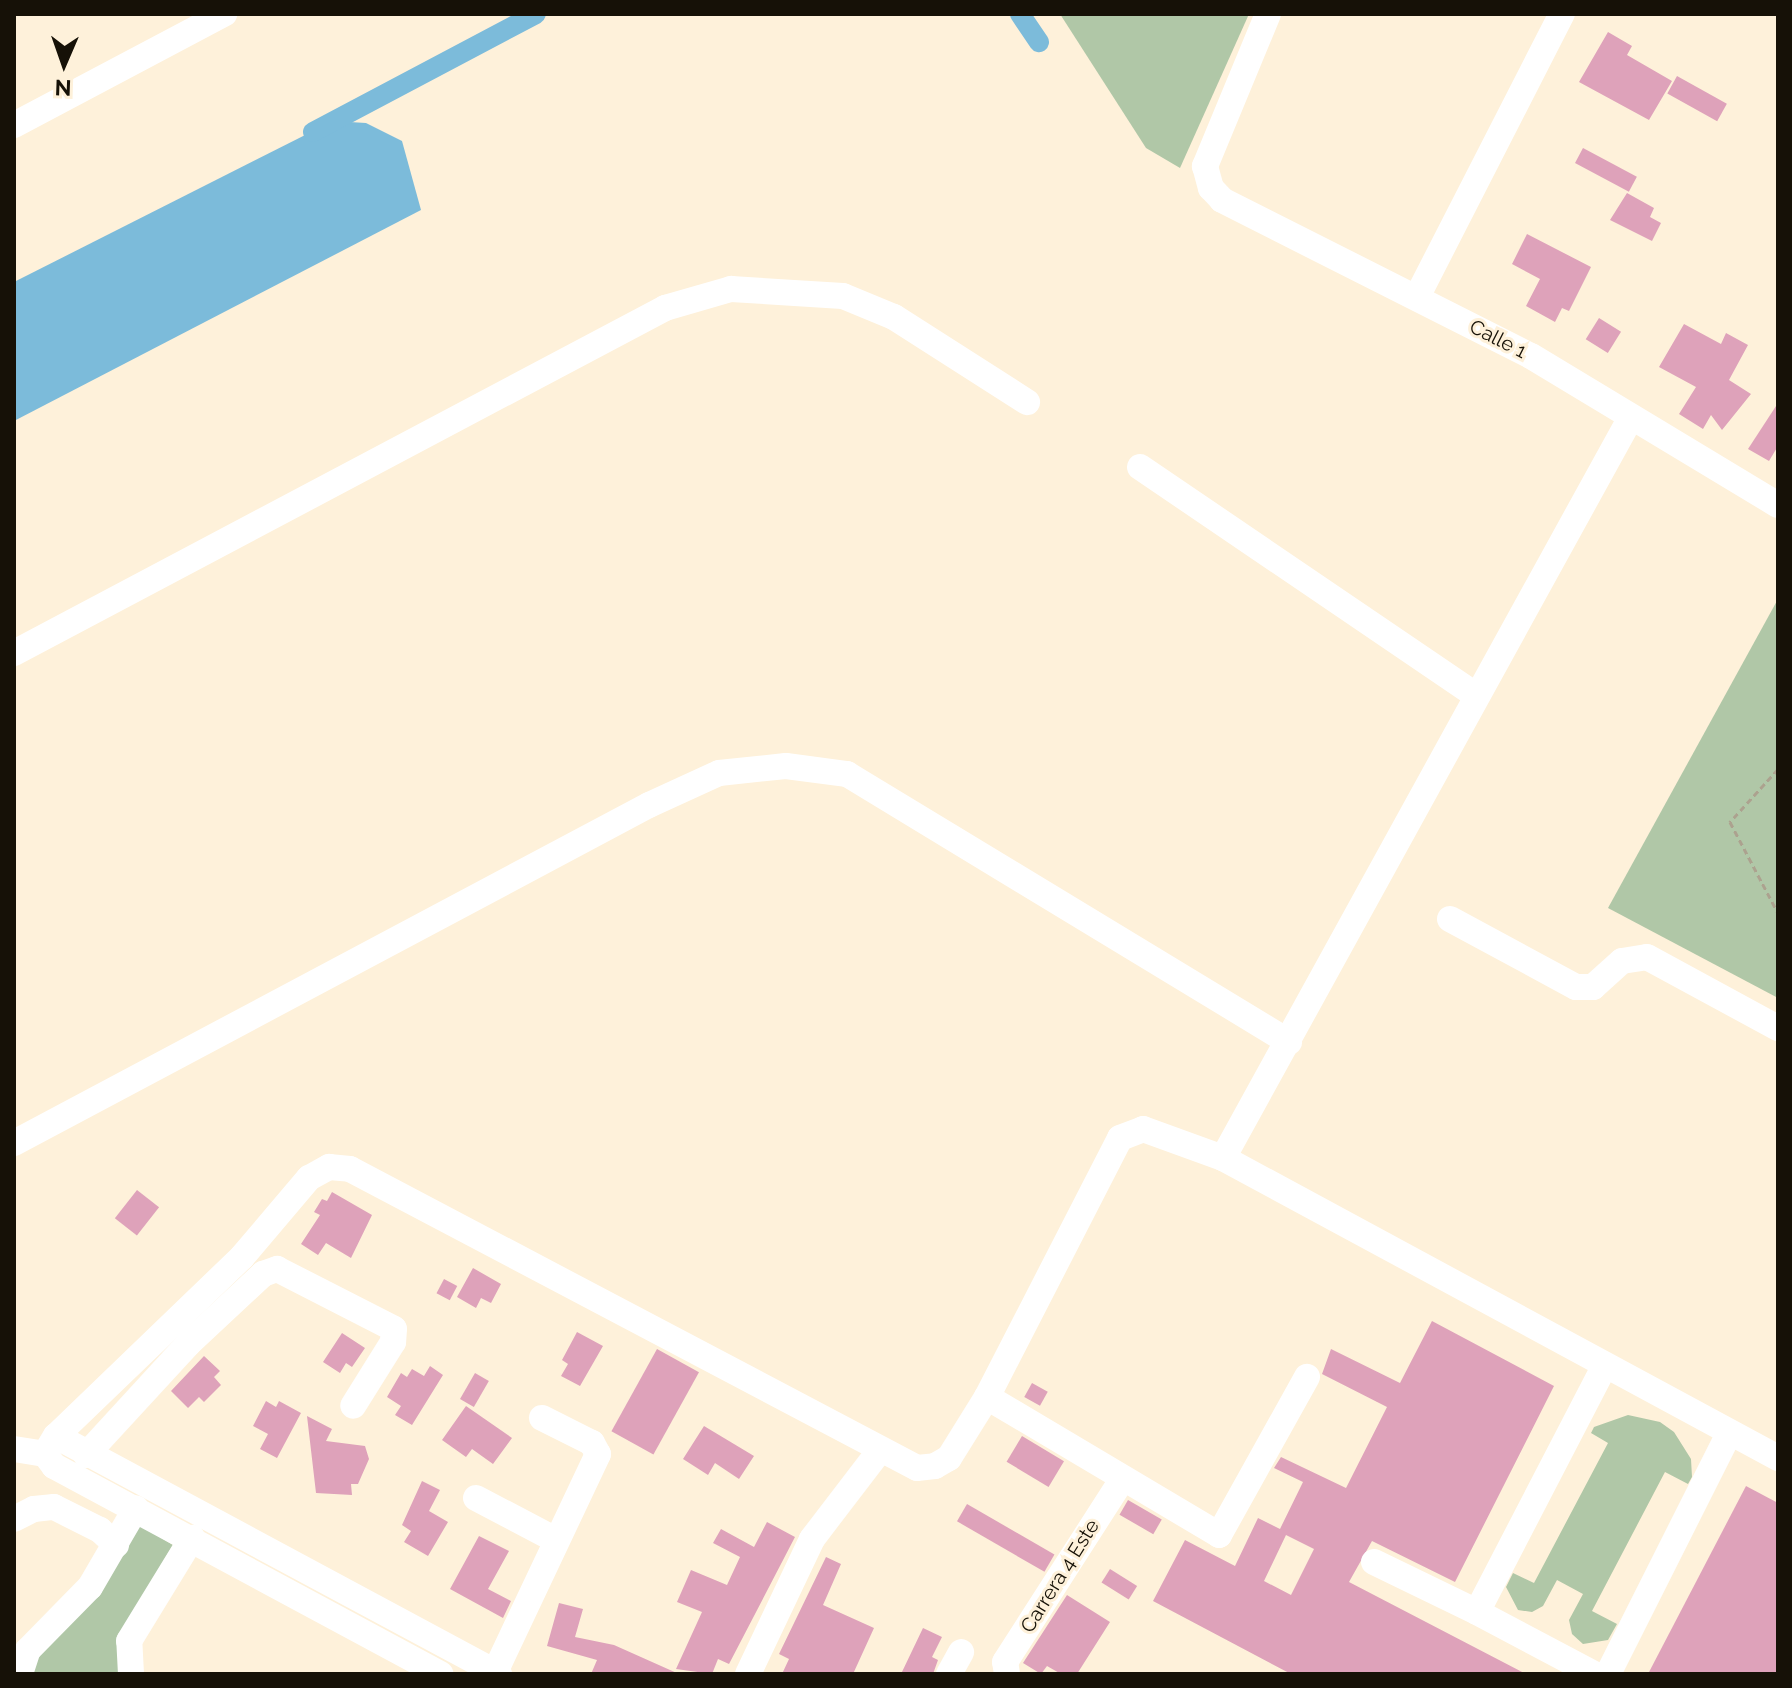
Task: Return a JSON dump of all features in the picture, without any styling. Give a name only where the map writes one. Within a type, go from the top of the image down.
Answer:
[{"type":"street","points":[[14,125],[224,14]]},
{"type":"street","name":"Calle 1","points":[[1268,14],[1205,166],[1211,188],[1222,200],[1531,356],[1778,505]]},
{"type":"street","points":[[1417,297],[1562,14]]},
{"type":"street","points":[[14,653],[665,308],[731,289],[843,296],[894,317],[1027,402]]},
{"type":"street","points":[[1223,1158],[1631,417]]},
{"type":"street","points":[[1140,467],[1476,695]]},
{"type":"street","points":[[14,1143],[649,805],[719,773],[786,766],[847,774],[860,781],[1289,1042]]},
{"type":"street","points":[[1450,919],[1576,987],[1593,987],[1622,961],[1647,957],[1778,1028]]},
{"type":"street","points":[[50,1445],[242,1257],[309,1178],[329,1167],[350,1169],[708,1354],[880,1450],[917,1468],[935,1466],[949,1458],[987,1397],[1120,1138],[1143,1129],[1223,1158],[1604,1367],[1778,1458]]},
{"type":"street","points":[[86,1455],[188,1344],[263,1274],[277,1269],[394,1329],[393,1342],[353,1406]]},
{"type":"street","points":[[1477,1612],[1604,1367]]},
{"type":"street","points":[[987,1397],[1219,1535],[1307,1377]]},
{"type":"street","points":[[14,1449],[50,1445],[86,1455],[497,1673],[554,1539],[598,1454],[592,1443],[542,1418]]},
{"type":"street","points":[[1608,1674],[1729,1433]]},
{"type":"street","points":[[50,1445],[54,1466],[441,1674]]},
{"type":"street","points":[[748,1674],[812,1539],[880,1450]]},
{"type":"street","name":"Carrera 4 Este","points":[[1007,1674],[1005,1662],[1122,1480]]},
{"type":"street","points":[[476,1498],[554,1539]]},
{"type":"street","points":[[14,1519],[54,1507],[100,1530],[116,1545]]},
{"type":"street","points":[[20,1674],[28,1650],[90,1587],[136,1508]]},
{"type":"street","points":[[131,1674],[129,1641],[192,1538]]},
{"type":"street","points":[[1374,1562],[1594,1674]]},
{"type":"path","points":[[1778,769],[1730,822],[1778,913]]},
{"type":"green space","points":[[1060,14],[1249,14],[1180,168],[1146,148]]},
{"type":"green space","points":[[1778,599],[1778,998],[1608,908]]},
{"type":"green space","points":[[1628,1415],[1660,1422],[1674,1432],[1691,1459],[1692,1477],[1688,1484],[1665,1472],[1592,1611],[1617,1624],[1608,1640],[1583,1644],[1572,1634],[1569,1620],[1583,1594],[1557,1580],[1543,1606],[1532,1612],[1518,1610],[1506,1587],[1513,1573],[1534,1583],[1608,1443],[1591,1433],[1594,1427]]},
{"type":"green space","points":[[138,1524],[173,1545],[124,1627],[119,1674],[33,1674],[38,1655]]},
{"type":"water","points":[[333,121],[366,123],[402,141],[421,210],[14,421],[14,282]]},
{"type":"building","points":[[1608,32],[1632,46],[1627,55],[1672,81],[1649,120],[1579,82]]},
{"type":"building","points":[[1677,76],[1727,104],[1717,121],[1667,93]]},
{"type":"building","points":[[1583,148],[1637,177],[1629,192],[1575,163]]},
{"type":"building","points":[[1627,193],[1654,208],[1650,217],[1661,223],[1652,241],[1610,220]]},
{"type":"building","points":[[1527,234],[1591,267],[1569,311],[1562,308],[1555,322],[1526,306],[1540,279],[1512,264]]},
{"type":"building","points":[[1599,318],[1621,332],[1608,353],[1586,339]]},
{"type":"building","points":[[1684,324],[1721,344],[1726,333],[1748,345],[1729,380],[1751,394],[1722,430],[1711,415],[1703,429],[1679,414],[1696,387],[1659,367]]},
{"type":"building","points":[[1778,403],[1778,446],[1769,461],[1748,449]]},
{"type":"building","points":[[137,1190],[159,1207],[137,1236],[115,1218]]},
{"type":"building","points":[[332,1192],[372,1215],[351,1258],[326,1243],[318,1255],[301,1244],[320,1215],[314,1212],[322,1199],[327,1201]]},
{"type":"building","points":[[473,1268],[501,1284],[491,1303],[481,1298],[476,1308],[457,1297]]},
{"type":"building","points":[[444,1279],[457,1286],[450,1300],[436,1293]]},
{"type":"building","points":[[1432,1321],[1554,1386],[1455,1582],[1372,1541],[1349,1582],[1526,1674],[1291,1674],[1153,1601],[1185,1540],[1235,1566],[1258,1518],[1280,1529],[1303,1482],[1274,1468],[1281,1457],[1346,1488],[1387,1407],[1322,1374],[1331,1349],[1400,1383]],"holes":[[[1286,1535],[1314,1549],[1291,1595],[1264,1581]]]},
{"type":"building","points":[[577,1332],[603,1346],[580,1386],[561,1376],[568,1364],[562,1360]]},
{"type":"building","points":[[342,1333],[365,1348],[352,1367],[346,1363],[340,1373],[323,1362]]},
{"type":"building","points":[[657,1349],[699,1372],[653,1454],[611,1431]]},
{"type":"building","points":[[204,1356],[220,1371],[214,1377],[221,1385],[204,1402],[199,1397],[188,1408],[171,1391]]},
{"type":"building","points":[[430,1366],[443,1375],[412,1425],[395,1415],[401,1406],[387,1397],[401,1373],[407,1377],[412,1369],[424,1376]]},
{"type":"building","points":[[475,1373],[489,1381],[474,1407],[460,1399]]},
{"type":"building","points":[[1032,1383],[1048,1392],[1040,1406],[1024,1397]]},
{"type":"building","points":[[266,1401],[276,1407],[279,1401],[301,1413],[277,1458],[260,1449],[268,1434],[253,1426]]},
{"type":"building","points":[[466,1406],[512,1438],[493,1464],[472,1449],[466,1457],[442,1440]]},
{"type":"building","points":[[307,1416],[332,1429],[326,1441],[365,1446],[369,1459],[358,1484],[351,1484],[352,1495],[316,1493]]},
{"type":"building","points":[[704,1426],[754,1456],[739,1479],[715,1463],[708,1475],[683,1459]]},
{"type":"building","points":[[1022,1436],[1064,1461],[1049,1487],[1007,1462]]},
{"type":"building","points":[[422,1481],[440,1490],[429,1511],[448,1522],[428,1556],[404,1542],[411,1531],[402,1525]]},
{"type":"building","points":[[1746,1486],[1778,1503],[1778,1674],[1648,1674]]},
{"type":"building","points":[[1128,1500],[1162,1520],[1153,1534],[1120,1515]]},
{"type":"building","points":[[967,1504],[1054,1554],[1044,1572],[957,1521]]},
{"type":"building","points":[[767,1522],[795,1537],[729,1664],[718,1659],[712,1674],[676,1669],[702,1612],[677,1602],[691,1570],[727,1585],[740,1557],[713,1543],[721,1529],[754,1547]]},
{"type":"building","points":[[479,1536],[509,1551],[488,1589],[511,1601],[503,1618],[450,1589]]},
{"type":"building","points":[[826,1557],[841,1564],[823,1605],[874,1628],[853,1674],[782,1674],[789,1659],[779,1654]]},
{"type":"building","points":[[1110,1569],[1137,1586],[1129,1600],[1102,1583]]},
{"type":"building","points":[[1067,1595],[1110,1622],[1077,1674],[1061,1674],[1047,1666],[1041,1674],[1023,1663]]},
{"type":"building","points":[[559,1603],[583,1609],[575,1637],[614,1645],[679,1674],[591,1674],[597,1660],[547,1646]]},
{"type":"building","points":[[923,1628],[942,1637],[932,1657],[938,1660],[933,1674],[901,1674]]},
{"type":"waterway","points":[[313,132],[536,14]]},
{"type":"waterway","points":[[1020,14],[1039,42]]}]
